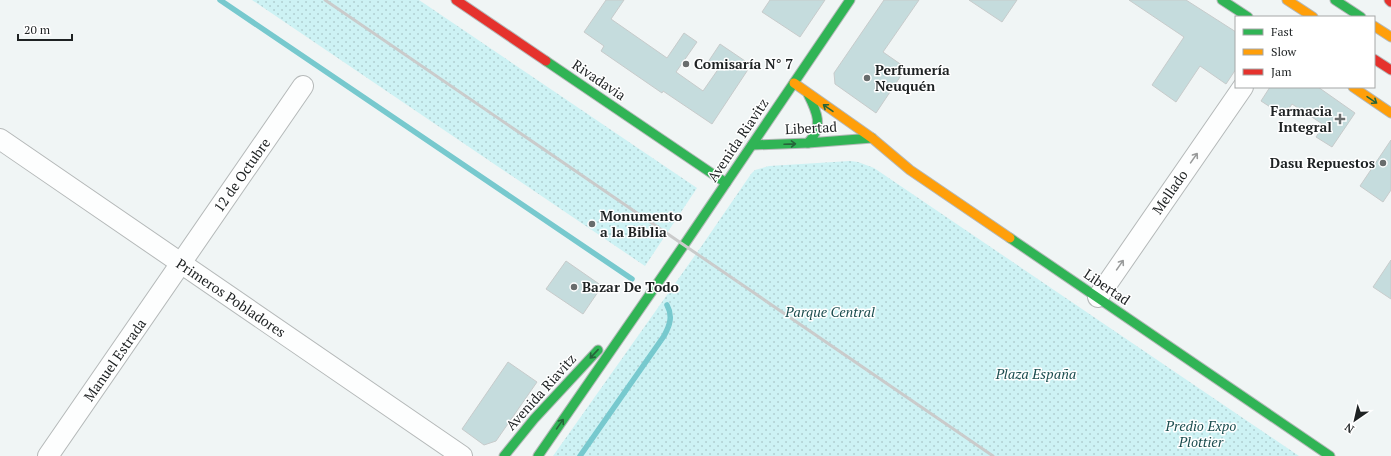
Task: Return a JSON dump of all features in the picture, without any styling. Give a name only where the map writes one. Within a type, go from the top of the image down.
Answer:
[{"type":"main road","name":"Rivadavia","points":[[456,0],[726,183]]},
{"type":"main road","name":"Avenida Riavitz","points":[[538,456],[650,295],[850,0]]},
{"type":"main road","points":[[1222,0],[1246,16]]},
{"type":"main road","points":[[1287,0],[1311,16]]},
{"type":"main road","points":[[1335,0],[1359,16]]},
{"type":"main road","points":[[1375,27],[1391,37]]},
{"type":"main road","points":[[1375,59],[1391,70]]},
{"type":"main road","name":"Libertad","points":[[794,83],[872,138],[910,170],[1330,456]]},
{"type":"main road","points":[[1354,88],[1391,113]]},
{"type":"main road","points":[[808,94],[814,105],[819,123],[816,135],[808,143]]},
{"type":"main road","name":"Libertad","points":[[752,145],[808,143],[872,138]]},
{"type":"main road","name":"Avenida Riavitz","points":[[504,456],[534,419],[650,295]]},
{"type":"street","name":"12 de Octubre","points":[[181,263],[303,86]]},
{"type":"street","name":"Mellado","points":[[1098,298],[1242,88]]},
{"type":"street","name":"Primeros Pobladores","points":[[0,139],[462,456]]},
{"type":"street","name":"Manuel Estrada","points":[[48,456],[181,263]]},
{"type":"green space","points":[[252,0],[419,0],[697,188],[645,266]]},
{"type":"green space","name":"Parque Central","points":[[850,161],[858,162],[874,168],[1299,456],[553,456],[755,170],[769,166]]},
{"type":"building","points":[[606,0],[624,0],[611,19],[667,58],[684,33],[697,42],[676,72],[703,91],[719,68],[708,62],[720,44],[751,65],[712,124],[663,91],[662,93],[601,51],[604,46],[584,32]]},
{"type":"building","points":[[770,0],[825,0],[800,37],[762,12]]},
{"type":"building","name":"Perfumería Neuquén","points":[[884,0],[919,0],[883,52],[906,68],[876,113],[835,84],[834,73]]},
{"type":"building","points":[[969,0],[1017,0],[1002,22]]},
{"type":"building","points":[[1129,0],[1186,0],[1235,31],[1235,70],[1226,84],[1200,66],[1176,102],[1152,85],[1184,37]]},
{"type":"building","points":[[1269,88],[1319,88],[1355,113],[1332,147],[1316,137],[1324,125],[1292,104],[1284,116],[1261,101]]},
{"type":"building","name":"Dasu Repuestos","points":[[1391,140],[1391,190],[1383,202],[1360,186]]},
{"type":"building","points":[[1391,260],[1391,299],[1373,287]]},
{"type":"building","name":"Bazar De Todo","points":[[566,261],[602,286],[583,314],[546,289]]},
{"type":"building","points":[[508,362],[537,382],[496,441],[484,445],[462,429]]},
{"type":"waterway","points":[[220,0],[632,279]]},
{"type":"waterway","points":[[580,456],[664,336],[670,320],[670,313],[667,305]]},
{"type":"railway","points":[[325,0],[993,456]]},
{"type":"traffic: fast","points":[[538,456],[684,245],[850,0]]},
{"type":"traffic: fast","points":[[1222,0],[1246,16]]},
{"type":"traffic: fast","points":[[1335,0],[1359,16]]},
{"type":"traffic: fast","points":[[546,61],[726,183]]},
{"type":"traffic: fast","points":[[808,94],[814,107],[817,119],[816,131],[808,143]]},
{"type":"traffic: fast","points":[[752,145],[808,143],[872,138]]},
{"type":"traffic: fast","points":[[1010,238],[1330,456]]},
{"type":"traffic: fast","points":[[504,456],[534,419],[598,350]]},
{"type":"traffic: slow","points":[[1287,0],[1311,16]]},
{"type":"traffic: slow","points":[[1375,27],[1391,37]]},
{"type":"traffic: slow","points":[[794,83],[872,138],[910,170],[1010,238]]},
{"type":"traffic: slow","points":[[1354,88],[1391,113]]},
{"type":"traffic: jam","points":[[456,0],[546,61]]},
{"type":"traffic: jam","points":[[1375,60],[1391,70]]},
{"type":"place","name":"Comisaría N° 7","points":[[686,64]]},
{"type":"place","name":"Perfumería Neuquén","points":[[867,78]]},
{"type":"place","name":"Farmacia Integral","points":[[1340,119]]},
{"type":"place","name":"Dasu Repuestos","points":[[1383,163]]},
{"type":"place","name":"Monumento a la Biblia","points":[[592,224]]},
{"type":"place","name":"Bazar De Todo","points":[[574,287]]},
{"type":"park label","name":"Plaza España","points":[[1036,374]]},
{"type":"park label","name":"Predio Expo Plottier","points":[[1201,434]]}]
